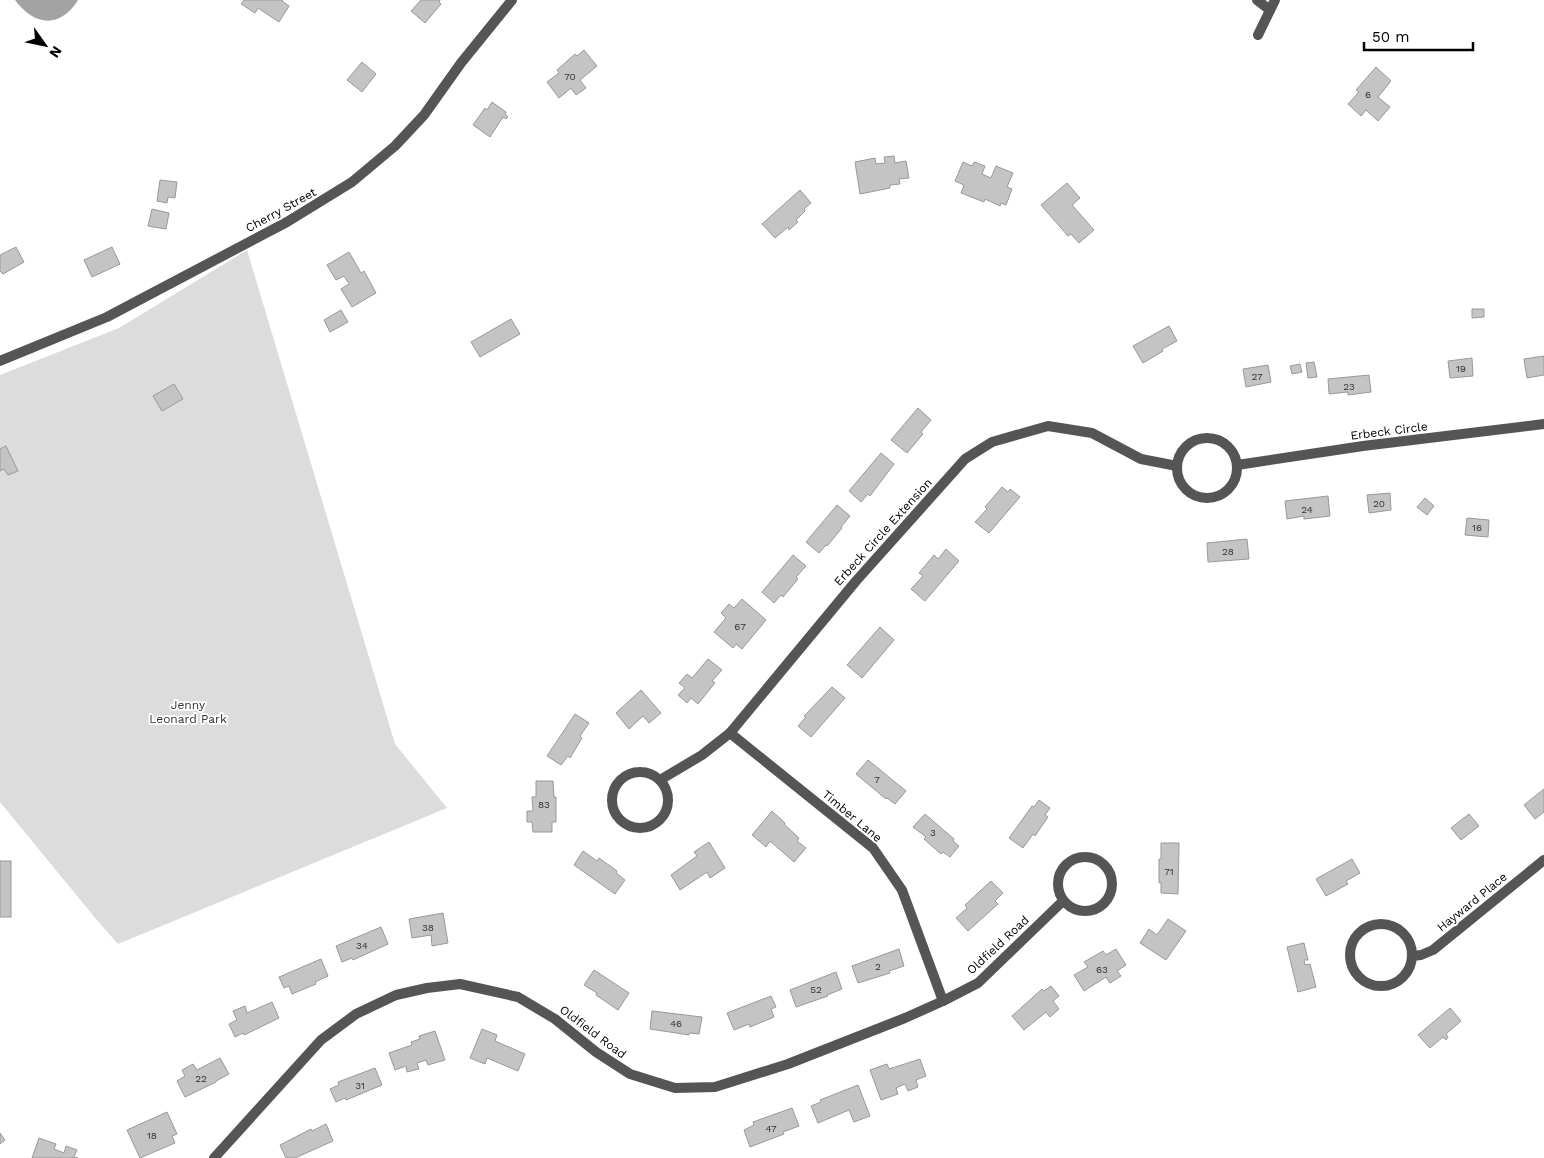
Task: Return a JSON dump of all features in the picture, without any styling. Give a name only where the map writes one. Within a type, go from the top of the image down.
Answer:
[{"type":"street","name":"Cherry Street","points":[[0,361],[107,317],[287,222],[352,182],[390,150],[424,115],[461,63],[512,0]]},
{"type":"street","points":[[1257,0],[1270,10]]},
{"type":"street","points":[[1258,35],[1274,0]]},
{"type":"street","name":"Erbeck Circle","points":[[1237,465],[1363,446],[1544,424]]},
{"type":"street","name":"Erbeck Circle Extension","points":[[660,780],[702,755],[730,733],[875,559],[965,459],[992,442],[1048,426],[1092,433],[1141,458],[1177,466]]},
{"type":"street","points":[[1206,438],[1219,440],[1228,446],[1235,457],[1237,465],[1235,479],[1230,488],[1219,496],[1205,498],[1189,492],[1182,484],[1177,466],[1182,451],[1188,445],[1206,438]]},
{"type":"street","name":"Timber Lane","points":[[730,733],[873,848],[902,890],[943,1001]]},
{"type":"street","points":[[634,772],[652,774],[660,780],[666,787],[668,805],[665,814],[659,822],[642,829],[624,824],[613,809],[613,791],[618,782],[634,772]]},
{"type":"street","points":[[1087,856],[1103,863],[1109,870],[1112,878],[1112,888],[1105,904],[1088,912],[1070,908],[1064,901],[1059,894],[1057,884],[1063,868],[1069,861],[1087,856]]},
{"type":"street","name":"Hayward Place","points":[[1412,956],[1421,955],[1433,950],[1544,860]]},
{"type":"street","name":"Oldfield Road","points":[[214,1158],[321,1040],[356,1014],[396,995],[427,988],[460,984],[518,997],[555,1019],[596,1052],[630,1074],[675,1088],[715,1087],[788,1064],[904,1018],[978,983],[1064,901]]},
{"type":"street","points":[[1372,925],[1389,925],[1403,933],[1408,940],[1412,956],[1411,965],[1401,979],[1394,984],[1376,986],[1361,979],[1356,973],[1352,966],[1350,949],[1358,934],[1364,929],[1372,925]]},
{"type":"green space","name":"Jenny Leonard Park","points":[[247,250],[395,744],[447,808],[118,944],[0,802],[0,375],[119,328]]},
{"type":"shaded area","points":[[15,0],[78,0],[63,16],[47,21],[30,15]]},
{"type":"building","points":[[244,0],[283,0],[289,6],[279,22],[258,8],[255,13],[241,4]]},
{"type":"building","points":[[421,0],[440,0],[441,4],[425,23],[411,11]]},
{"type":"building","points":[[584,50],[597,66],[580,80],[586,88],[576,95],[571,88],[559,98],[547,82],[559,73],[557,70],[575,54],[577,56]]},
{"type":"building","points":[[362,62],[376,74],[362,92],[347,80]]},
{"type":"building","points":[[1376,67],[1391,81],[1378,97],[1390,107],[1378,121],[1366,110],[1361,116],[1348,104],[1359,92],[1356,90]]},
{"type":"building","points":[[492,102],[506,112],[505,114],[508,117],[506,119],[503,117],[490,137],[473,125],[485,108],[487,110]]},
{"type":"building","points":[[894,156],[895,163],[906,161],[909,178],[899,179],[900,184],[890,185],[890,188],[860,194],[855,162],[875,158],[876,164],[885,163],[884,157]]},
{"type":"building","points":[[963,162],[972,166],[974,162],[985,166],[982,174],[991,178],[996,166],[1013,173],[1007,187],[1012,189],[1006,205],[1001,203],[1000,206],[985,199],[984,202],[961,193],[964,185],[955,181]]},
{"type":"building","points":[[160,180],[177,182],[175,198],[168,197],[167,203],[157,201]]},
{"type":"building","points":[[1067,183],[1080,198],[1072,205],[1094,230],[1079,243],[1071,234],[1068,236],[1041,205]]},
{"type":"building","points":[[800,190],[811,203],[796,220],[798,222],[789,230],[788,227],[775,238],[762,224]]},
{"type":"building","points":[[152,209],[169,213],[166,229],[148,226]]},
{"type":"building","points":[[16,247],[24,262],[3,274],[0,271],[0,255]]},
{"type":"building","points":[[112,247],[120,264],[92,277],[84,260]]},
{"type":"building","points":[[349,252],[361,273],[364,271],[376,293],[352,307],[341,289],[349,284],[344,276],[336,280],[327,265]]},
{"type":"building","points":[[1472,309],[1484,309],[1484,317],[1472,318]]},
{"type":"building","points":[[341,310],[348,322],[330,332],[324,320]]},
{"type":"building","points":[[511,319],[520,334],[480,357],[471,342]]},
{"type":"building","points":[[1169,326],[1177,341],[1143,363],[1133,346]]},
{"type":"building","points":[[1544,356],[1544,375],[1527,378],[1524,359]]},
{"type":"building","points":[[1472,358],[1473,376],[1450,378],[1448,361]]},
{"type":"building","points":[[1314,362],[1317,377],[1308,378],[1306,363]]},
{"type":"building","points":[[1300,364],[1302,372],[1292,374],[1290,366]]},
{"type":"building","points":[[1268,365],[1271,382],[1246,387],[1243,369]]},
{"type":"building","points":[[1369,375],[1371,392],[1348,395],[1348,392],[1329,394],[1328,379]]},
{"type":"building","points":[[174,384],[183,399],[162,411],[153,396]]},
{"type":"building","points":[[918,408],[931,420],[921,432],[923,434],[907,453],[891,440]]},
{"type":"building","points":[[6,446],[18,471],[8,475],[4,469],[0,471],[0,449]]},
{"type":"building","points":[[881,453],[894,464],[870,496],[868,494],[861,502],[849,491]]},
{"type":"building","points":[[1002,487],[1008,492],[1010,489],[1020,497],[989,533],[975,522],[987,509],[985,507]]},
{"type":"building","points":[[1390,493],[1391,510],[1369,513],[1367,495]]},
{"type":"building","points":[[1328,496],[1330,516],[1304,519],[1304,516],[1287,519],[1285,501]]},
{"type":"building","points":[[1425,498],[1434,506],[1427,515],[1417,507]]},
{"type":"building","points":[[837,505],[850,516],[827,546],[819,553],[806,542]]},
{"type":"building","points":[[1467,518],[1489,520],[1488,537],[1465,535]]},
{"type":"building","points":[[1247,539],[1249,559],[1208,562],[1207,543]]},
{"type":"building","points":[[946,549],[959,561],[925,601],[911,589],[923,576],[919,573],[934,555],[938,559]]},
{"type":"building","points":[[793,555],[806,566],[783,597],[781,595],[774,603],[762,592]]},
{"type":"building","points":[[742,599],[766,620],[742,649],[736,644],[733,648],[714,632],[726,618],[721,613],[729,604],[734,608]]},
{"type":"building","points":[[880,627],[894,640],[862,678],[847,665]]},
{"type":"building","points":[[708,659],[722,670],[712,681],[715,683],[698,704],[691,698],[687,703],[678,695],[685,688],[679,683],[687,674],[692,678]]},
{"type":"building","points":[[832,687],[845,698],[811,737],[798,726],[806,717],[804,716]]},
{"type":"building","points":[[641,690],[661,713],[649,723],[643,716],[629,729],[616,713]]},
{"type":"building","points":[[575,714],[589,723],[580,736],[582,738],[570,758],[568,756],[561,765],[547,756]]},
{"type":"building","points":[[868,760],[906,791],[895,804],[886,799],[856,774]]},
{"type":"building","points":[[536,781],[553,781],[554,797],[556,797],[556,822],[552,822],[552,832],[533,832],[532,822],[527,822],[527,811],[533,811],[532,797],[536,797]]},
{"type":"building","points":[[1544,789],[1544,812],[1535,819],[1524,805]]},
{"type":"building","points":[[1039,800],[1050,808],[1045,815],[1048,817],[1035,836],[1033,834],[1023,848],[1009,838],[1032,806],[1034,807]]},
{"type":"building","points":[[772,811],[799,838],[797,841],[806,848],[794,862],[770,841],[766,847],[752,835]]},
{"type":"building","points":[[925,814],[954,839],[953,841],[959,846],[950,857],[943,852],[941,854],[924,839],[926,837],[913,827]]},
{"type":"building","points":[[1469,814],[1479,826],[1461,840],[1451,828]]},
{"type":"building","points":[[709,842],[725,868],[710,878],[707,872],[680,890],[671,875],[697,856],[694,852]]},
{"type":"building","points":[[1161,843],[1179,843],[1178,894],[1161,893],[1159,859],[1161,859]]},
{"type":"building","points":[[583,851],[597,861],[599,858],[617,871],[616,873],[625,880],[615,894],[574,865]]},
{"type":"building","points":[[1352,859],[1360,873],[1346,881],[1348,884],[1326,896],[1316,879]]},
{"type":"building","points":[[0,861],[11,861],[11,917],[0,917]]},
{"type":"building","points":[[991,881],[1003,893],[995,901],[998,904],[968,931],[956,918],[967,908],[965,905]]},
{"type":"building","points":[[443,913],[448,943],[432,946],[431,935],[412,938],[409,919]]},
{"type":"building","points":[[1168,919],[1186,931],[1166,960],[1140,943],[1149,929],[1157,935]]},
{"type":"building","points":[[381,927],[388,944],[353,960],[352,958],[342,962],[336,946]]},
{"type":"building","points":[[1304,943],[1308,960],[1304,960],[1305,965],[1310,964],[1316,987],[1298,992],[1287,947]]},
{"type":"building","points":[[899,949],[904,966],[889,971],[890,973],[858,983],[852,966]]},
{"type":"building","points":[[1116,949],[1126,965],[1117,971],[1121,976],[1110,983],[1106,977],[1084,991],[1074,975],[1088,967],[1084,962],[1103,951],[1106,955]]},
{"type":"building","points":[[321,959],[328,976],[315,982],[316,984],[292,994],[289,986],[284,988],[279,977]]},
{"type":"building","points":[[594,970],[629,993],[618,1010],[584,985]]},
{"type":"building","points":[[836,972],[842,989],[796,1007],[790,990]]},
{"type":"building","points":[[1051,986],[1059,996],[1053,1001],[1059,1009],[1050,1017],[1046,1012],[1024,1030],[1012,1016],[1042,989],[1044,991]]},
{"type":"building","points":[[771,996],[776,1007],[771,1009],[774,1017],[750,1027],[749,1024],[734,1030],[727,1013]]},
{"type":"building","points":[[272,1002],[279,1018],[244,1035],[243,1033],[235,1037],[229,1024],[237,1020],[233,1011],[245,1006],[247,1013]]},
{"type":"building","points":[[1450,1008],[1461,1021],[1446,1034],[1448,1037],[1446,1040],[1443,1037],[1430,1048],[1418,1035]]},
{"type":"building","points":[[652,1011],[702,1017],[699,1034],[689,1033],[689,1035],[650,1029]]},
{"type":"building","points":[[482,1029],[497,1035],[495,1041],[525,1054],[518,1071],[487,1058],[485,1064],[470,1058]]},
{"type":"building","points":[[435,1031],[445,1060],[428,1065],[426,1060],[417,1063],[419,1069],[407,1072],[406,1066],[395,1070],[389,1053],[412,1045],[411,1042],[420,1039],[419,1036]]},
{"type":"building","points":[[220,1058],[229,1074],[185,1097],[177,1081],[185,1076],[182,1070],[193,1064],[197,1070]]},
{"type":"building","points":[[920,1059],[926,1076],[916,1080],[918,1087],[908,1091],[905,1084],[896,1088],[898,1094],[881,1100],[870,1070],[887,1064],[889,1069]]},
{"type":"building","points":[[375,1068],[382,1085],[346,1100],[345,1098],[336,1102],[330,1089],[339,1085],[338,1082]]},
{"type":"building","points":[[858,1085],[870,1116],[854,1122],[849,1110],[818,1123],[811,1106],[821,1102],[820,1100]]},
{"type":"building","points":[[792,1108],[799,1126],[750,1147],[744,1130],[754,1125],[753,1122]]},
{"type":"building","points":[[167,1112],[177,1134],[172,1136],[175,1143],[140,1158],[127,1130]]},
{"type":"building","points":[[326,1124],[333,1141],[295,1158],[286,1158],[280,1145],[311,1129],[312,1131]]},
{"type":"building","points":[[0,1133],[5,1140],[0,1144]]},
{"type":"building","points":[[39,1138],[56,1144],[54,1149],[64,1153],[66,1146],[77,1150],[74,1157],[78,1158],[32,1158]]}]
